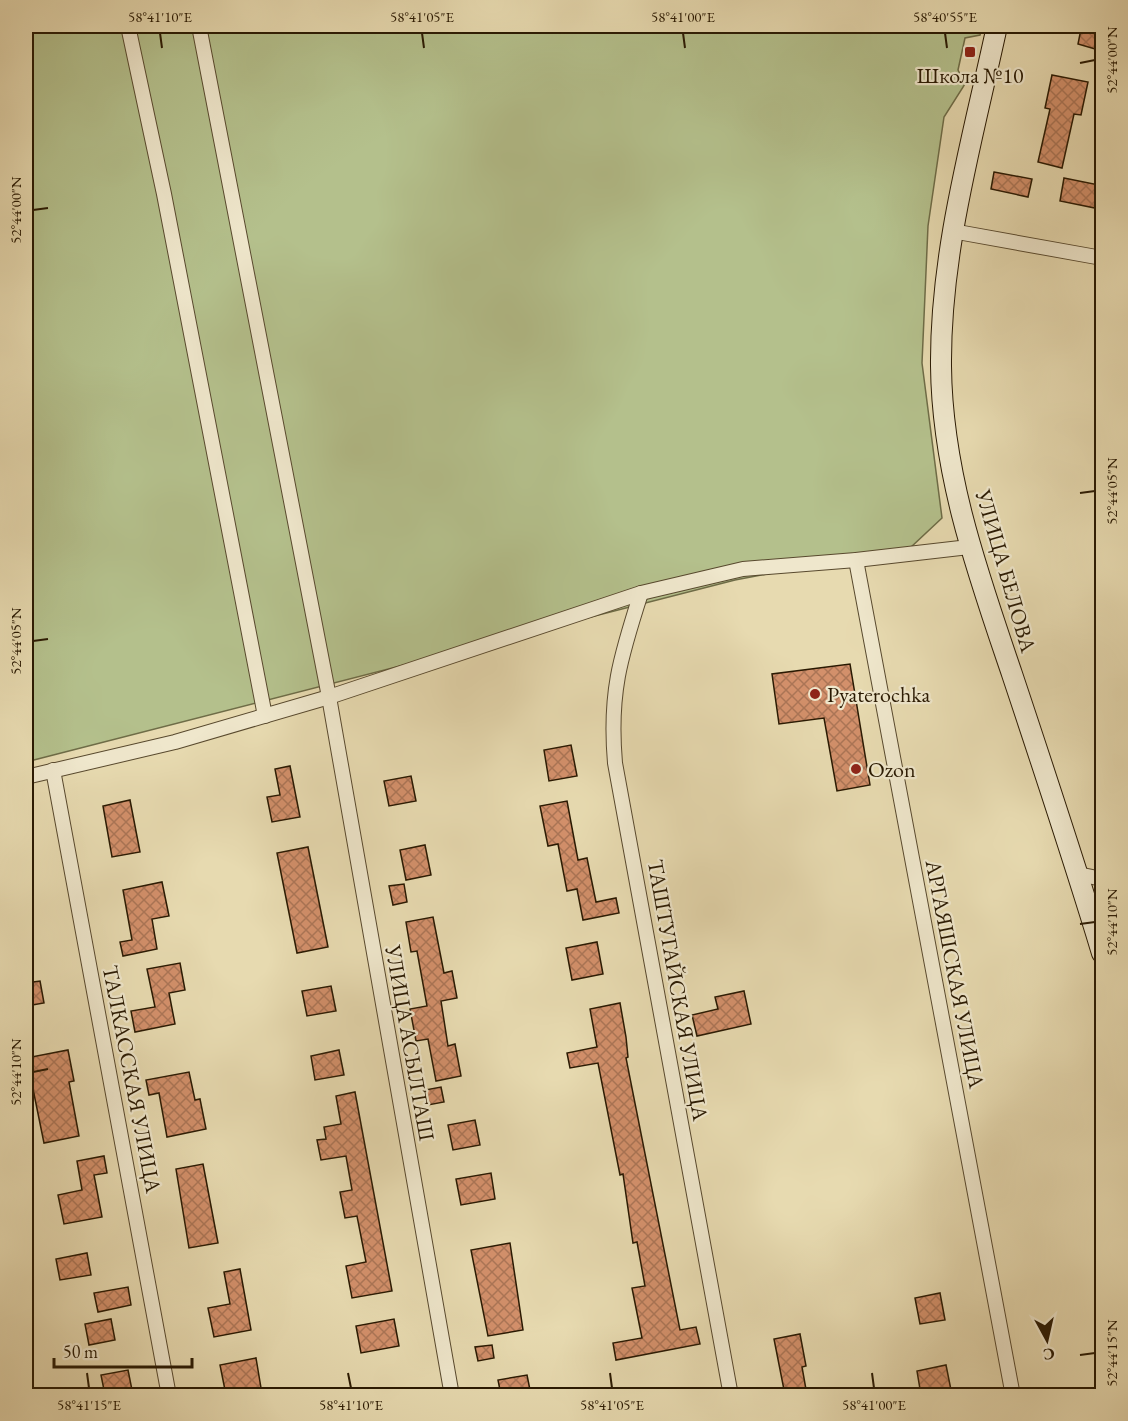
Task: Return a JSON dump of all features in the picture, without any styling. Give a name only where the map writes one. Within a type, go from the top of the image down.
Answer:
[{"type":"main road","name":"УЛИЦА БЕЛОВА","points":[[997,26],[952,231],[943,301],[941,368],[947,440],[969,548],[1078,874],[1102,953]]},
{"type":"street","points":[[128,26],[164,194],[265,716]]},
{"type":"street","name":"УЛИЦА АСЫЛТАШ","points":[[199,26],[329,697],[452,1395]]},
{"type":"street","points":[[952,231],[1102,258]]},
{"type":"street","points":[[26,777],[175,742],[329,697],[641,593],[743,569],[969,548]]},
{"type":"street","name":"АРГАЯШСКАЯ УЛИЦА","points":[[855,560],[1013,1395]]},
{"type":"street","name":"ТАШТУГАЙСКАЯ УЛИЦА","points":[[641,593],[621,654],[613,694],[612,728],[615,764],[732,1395]]},
{"type":"street","name":"ТАЛКАССКАЯ УЛИЦА","points":[[53,770],[169,1395]]},
{"type":"street","points":[[1078,874],[1102,879]]},
{"type":"green space","points":[[26,26],[982,26],[980,35],[965,38],[958,70],[965,84],[944,117],[928,226],[922,363],[942,518],[911,547],[735,580],[26,762]]},
{"type":"building","points":[[1081,29],[1102,35],[1102,51],[1078,44]]},
{"type":"building","points":[[1052,75],[1088,82],[1081,115],[1074,114],[1062,168],[1038,162],[1050,109],[1045,108]]},
{"type":"building","points":[[994,172],[1032,179],[1028,197],[991,189]]},
{"type":"building","points":[[1064,178],[1099,185],[1095,208],[1060,201]]},
{"type":"building","name":"Pyaterochka","points":[[850,664],[870,785],[837,791],[824,718],[779,724],[772,674]]},
{"type":"building","points":[[571,745],[577,776],[549,781],[544,750]]},
{"type":"building","points":[[290,766],[300,817],[272,822],[267,797],[280,795],[275,769]]},
{"type":"building","points":[[411,776],[416,801],[389,806],[384,781]]},
{"type":"building","points":[[130,800],[140,852],[112,857],[103,806]]},
{"type":"building","points":[[567,801],[578,860],[587,858],[596,902],[616,898],[619,913],[583,920],[577,889],[567,891],[558,844],[548,846],[540,806]]},
{"type":"building","points":[[425,845],[431,875],[406,880],[400,850]]},
{"type":"building","points":[[308,847],[328,947],[297,953],[277,853]]},
{"type":"building","points":[[162,882],[169,916],[152,919],[157,949],[123,956],[120,942],[132,940],[123,890]]},
{"type":"building","points":[[404,884],[407,902],[393,905],[389,886]]},
{"type":"building","points":[[433,917],[444,973],[452,971],[457,998],[441,1001],[448,1046],[455,1044],[461,1076],[436,1081],[428,1039],[416,1041],[410,1009],[427,1006],[417,951],[411,952],[406,922]]},
{"type":"building","points":[[597,942],[603,974],[572,980],[566,948]]},
{"type":"building","points":[[180,963],[185,990],[169,993],[175,1024],[135,1032],[131,1011],[155,1007],[147,969]]},
{"type":"building","points":[[40,981],[44,1003],[26,1006],[26,983]]},
{"type":"building","points":[[331,986],[336,1011],[307,1016],[302,991]]},
{"type":"building","points":[[744,991],[751,1024],[697,1036],[692,1015],[718,1009],[715,997]]},
{"type":"building","points":[[620,1003],[626,1037],[628,1057],[626,1058],[680,1330],[696,1327],[700,1344],[616,1360],[613,1343],[642,1338],[632,1288],[645,1286],[637,1242],[633,1243],[623,1174],[620,1175],[598,1063],[570,1068],[567,1053],[597,1047],[590,1009]]},
{"type":"building","points":[[68,1050],[74,1081],[69,1082],[79,1136],[44,1143],[33,1089],[28,1090],[26,1058]]},
{"type":"building","points":[[339,1050],[344,1075],[315,1080],[311,1056]]},
{"type":"building","points":[[189,1072],[195,1100],[200,1099],[206,1129],[167,1137],[159,1093],[149,1095],[146,1080]]},
{"type":"building","points":[[441,1087],[444,1102],[428,1105],[425,1090]]},
{"type":"building","points":[[355,1092],[392,1291],[352,1298],[346,1266],[366,1262],[357,1216],[345,1218],[340,1192],[352,1190],[346,1156],[321,1160],[317,1140],[326,1139],[324,1127],[341,1124],[336,1096]]},
{"type":"building","points":[[475,1120],[480,1145],[453,1150],[448,1125]]},
{"type":"building","points":[[104,1156],[107,1173],[94,1175],[102,1217],[64,1224],[58,1195],[82,1190],[77,1161]]},
{"type":"building","points":[[203,1164],[218,1243],[189,1248],[176,1169]]},
{"type":"building","points":[[491,1173],[495,1199],[461,1205],[456,1179]]},
{"type":"building","points":[[510,1243],[523,1330],[488,1336],[471,1250]]},
{"type":"building","points":[[87,1253],[91,1275],[60,1280],[56,1259]]},
{"type":"building","points":[[240,1269],[251,1330],[214,1337],[208,1308],[230,1304],[224,1272]]},
{"type":"building","points":[[128,1287],[131,1305],[98,1312],[94,1293]]},
{"type":"building","points":[[940,1293],[945,1320],[920,1324],[915,1298]]},
{"type":"building","points":[[111,1319],[115,1340],[89,1345],[85,1324]]},
{"type":"building","points":[[394,1319],[399,1346],[361,1353],[356,1326]]},
{"type":"building","points":[[800,1334],[806,1366],[802,1367],[807,1395],[785,1395],[774,1339]]},
{"type":"building","points":[[492,1345],[494,1358],[478,1361],[475,1347]]},
{"type":"building","points":[[256,1358],[261,1388],[226,1395],[220,1365]]},
{"type":"building","points":[[946,1365],[951,1390],[921,1395],[917,1371]]},
{"type":"building","points":[[128,1370],[133,1395],[105,1395],[101,1375]]},
{"type":"building","points":[[527,1375],[531,1395],[501,1395],[498,1380]]},
{"type":"place","name":"Школа №10","points":[[970,52]]},
{"type":"place","name":"Pyaterochka","points":[[815,694]]},
{"type":"place","name":"Ozon","points":[[856,769]]}]
